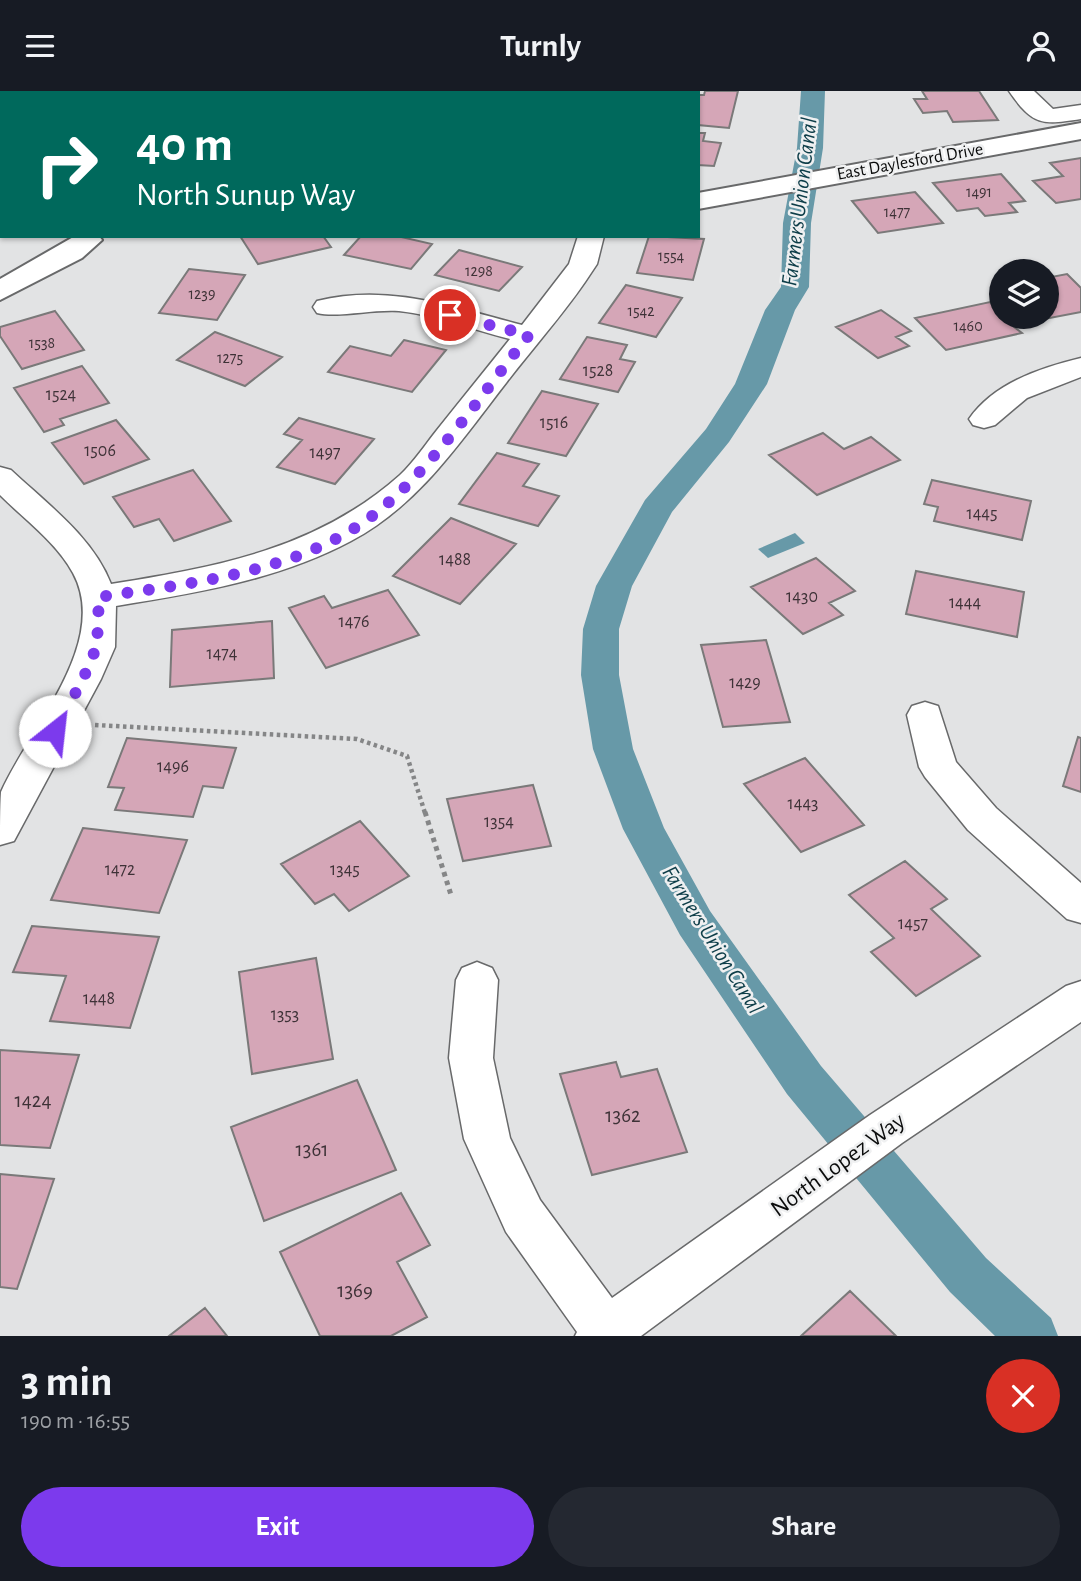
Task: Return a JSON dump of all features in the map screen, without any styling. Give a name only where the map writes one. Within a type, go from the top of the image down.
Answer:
[{"type":"street","points":[[1021,91],[1046,117],[1078,119]]},
{"type":"street","points":[[1055,91],[1078,119]]},
{"type":"street","name":"East Daylesford Drive","points":[[700,201],[821,179],[1078,119]]},
{"type":"street","points":[[0,291],[72,252],[88,238]]},
{"type":"street","points":[[99,597],[206,580],[273,564],[319,546],[355,527],[386,505],[413,480],[529,335],[583,264],[590,238]]},
{"type":"street","points":[[327,307],[368,301],[402,303],[529,335]]},
{"type":"street","points":[[984,419],[1000,400],[1022,386],[1081,367]]},
{"type":"street","points":[[0,477],[68,543],[89,570],[99,597],[97,646],[83,679],[0,830]]},
{"type":"street","points":[[925,715],[938,767],[982,819],[1081,907]]},
{"type":"street","points":[[477,980],[471,1058],[487,1139],[523,1216],[603,1334]]},
{"type":"street","name":"North Lopez Way","points":[[603,1334],[886,1129],[1081,999]]},
{"type":"path","points":[[91,725],[357,739],[407,756],[451,895]]},
{"type":"water","points":[[795,533],[805,543],[768,558],[758,549]]},
{"type":"building","points":[[705,91],[738,91],[729,128],[700,125],[700,95],[704,95]]},
{"type":"building","points":[[922,91],[979,91],[998,120],[953,122],[947,111],[923,113],[914,99],[927,99]]},
{"type":"building","points":[[700,133],[705,133],[703,141],[721,143],[714,166],[700,165]]},
{"type":"building","points":[[1081,158],[1081,199],[1056,203],[1033,181],[1063,176],[1050,163]]},
{"type":"building","points":[[1001,174],[1025,201],[1009,203],[1017,212],[985,216],[978,208],[957,211],[933,183]]},
{"type":"building","points":[[915,192],[943,223],[878,233],[852,201]]},
{"type":"building","points":[[241,238],[324,238],[331,247],[258,264]]},
{"type":"building","points":[[359,238],[406,238],[432,244],[411,269],[344,255]]},
{"type":"building","points":[[648,238],[704,239],[693,280],[637,273]]},
{"type":"building","points":[[459,250],[522,267],[499,291],[435,275]]},
{"type":"building","points":[[189,269],[245,275],[217,320],[159,313]]},
{"type":"building","points":[[1067,274],[1081,288],[1081,312],[1059,316],[1059,276]]},
{"type":"building","points":[[626,285],[682,298],[656,337],[599,323]]},
{"type":"building","points":[[989,302],[989,329],[1017,329],[1022,333],[946,350],[915,318]]},
{"type":"building","points":[[881,310],[911,331],[896,337],[909,346],[878,358],[836,327]]},
{"type":"building","points":[[55,311],[84,350],[22,369],[0,336],[0,327]]},
{"type":"building","points":[[215,332],[282,357],[245,386],[177,360]]},
{"type":"building","points":[[587,337],[627,345],[620,359],[635,362],[618,392],[560,379]]},
{"type":"building","points":[[404,340],[446,350],[412,392],[328,372],[350,346],[391,356]]},
{"type":"building","points":[[82,366],[109,403],[60,419],[64,425],[44,432],[14,388]]},
{"type":"building","points":[[542,391],[598,404],[566,456],[508,443]]},
{"type":"building","points":[[299,418],[374,439],[335,484],[277,467],[302,440],[284,434]]},
{"type":"building","points":[[116,420],[149,459],[84,484],[52,443]]},
{"type":"building","points":[[823,433],[844,449],[871,437],[900,460],[817,495],[769,455]]},
{"type":"building","points":[[497,453],[539,464],[523,486],[559,496],[538,526],[459,504]]},
{"type":"building","points":[[193,470],[231,521],[174,541],[159,519],[134,527],[113,497]]},
{"type":"building","points":[[932,480],[1031,501],[1022,540],[934,521],[938,507],[924,504]]},
{"type":"building","points":[[451,518],[516,544],[460,604],[393,576]]},
{"type":"building","points":[[816,558],[855,591],[829,603],[843,615],[803,634],[751,587]]},
{"type":"building","points":[[916,571],[1024,592],[1017,637],[906,614]]},
{"type":"building","points":[[388,590],[419,635],[326,668],[289,608],[324,596],[332,608]]},
{"type":"building","points":[[272,621],[274,678],[170,687],[172,630]]},
{"type":"building","points":[[766,640],[790,722],[723,727],[701,645]]},
{"type":"building","points":[[1078,737],[1081,738],[1081,792],[1063,786]]},
{"type":"building","points":[[127,738],[236,748],[223,788],[203,786],[193,817],[115,810],[124,788],[108,787]]},
{"type":"building","points":[[805,758],[864,825],[801,852],[744,784]]},
{"type":"building","points":[[533,785],[551,846],[463,861],[447,799]]},
{"type":"building","points":[[360,821],[409,876],[349,911],[334,894],[315,904],[281,864]]},
{"type":"building","points":[[83,828],[187,840],[159,913],[51,900]]},
{"type":"building","points":[[905,861],[947,899],[931,909],[980,956],[916,996],[871,952],[894,938],[849,895]]},
{"type":"building","points":[[32,926],[159,937],[130,1028],[50,1021],[66,976],[13,972]]},
{"type":"building","points":[[316,958],[333,1059],[252,1074],[239,972]]},
{"type":"building","points":[[0,1050],[79,1055],[50,1148],[0,1145]]},
{"type":"building","points":[[616,1062],[621,1077],[657,1069],[687,1152],[592,1175],[560,1074]]},
{"type":"building","points":[[357,1080],[396,1170],[264,1221],[231,1127]]},
{"type":"building","points":[[0,1174],[54,1179],[17,1289],[0,1287]]},
{"type":"building","points":[[401,1193],[430,1245],[397,1262],[427,1317],[391,1336],[320,1336],[280,1252]]},
{"type":"building","points":[[850,1291],[896,1336],[801,1336]]},
{"type":"building","points":[[205,1308],[227,1336],[169,1336]]},
{"type":"waterway","name":"Farmers Union Canal","points":[[813,91],[810,148],[797,223],[795,287],[780,310],[751,384],[718,435],[657,508],[614,586],[601,629],[600,675],[613,749],[644,829],[695,923],[804,1080],[968,1275],[1032,1336]]},
{"type":"route","points":[[55,731],[97,646],[99,597],[206,580],[273,564],[319,546],[355,527],[386,505],[413,480],[529,335],[450,315]]}]
